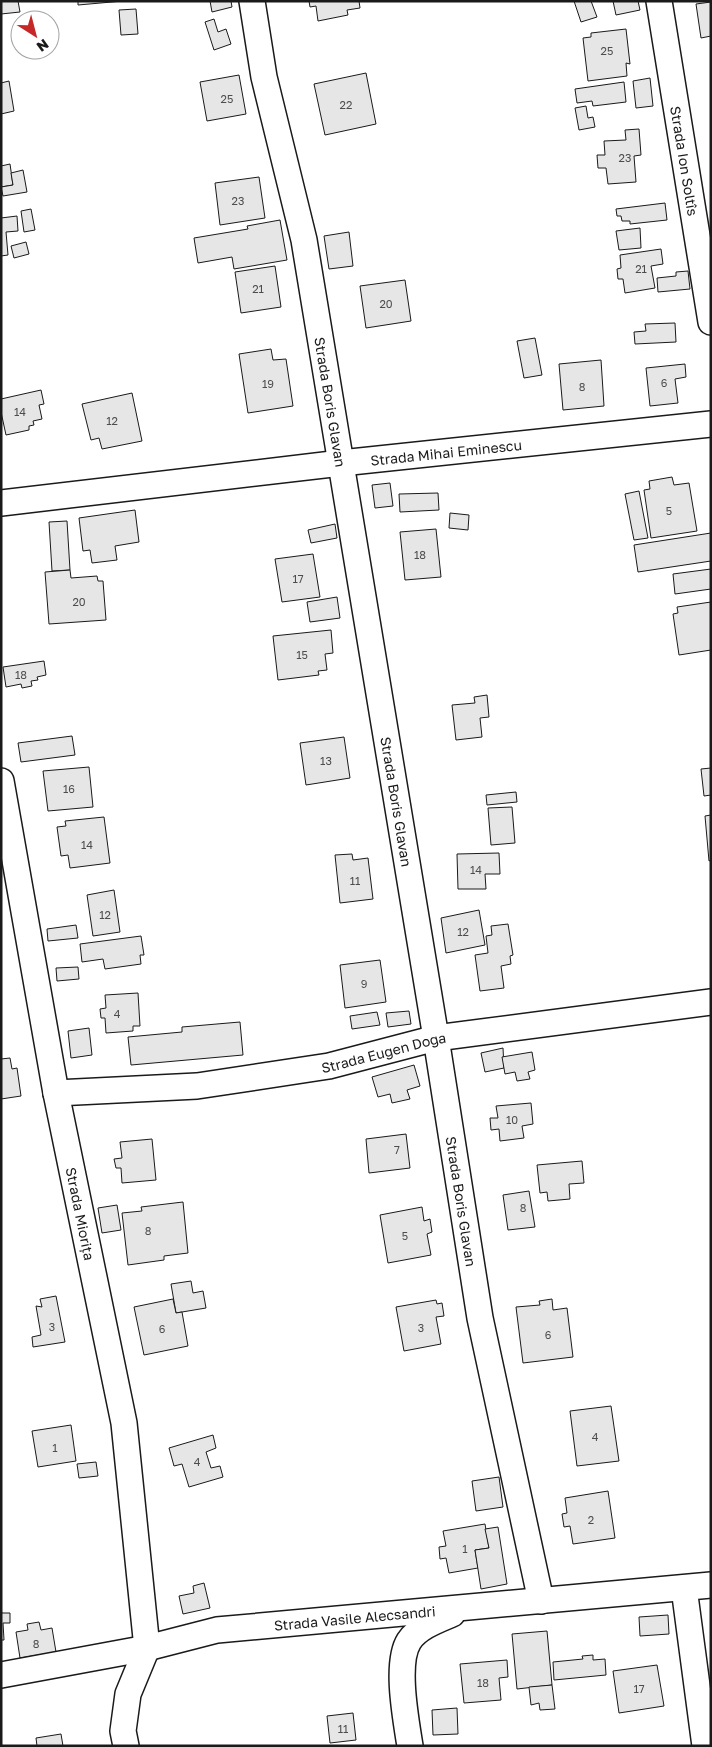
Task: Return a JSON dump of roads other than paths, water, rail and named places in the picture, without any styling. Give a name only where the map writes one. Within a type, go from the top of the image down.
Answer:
[{"type":"street","name":"Strada Boris Glavan","points":[[252,1],[264,77],[304,240],[436,1038],[480,1318],[541,1601]]},
{"type":"street","name":"Strada Ion Soltîs","points":[[659,1],[711,322]]},
{"type":"street","name":"Strada Mihai Eminescu","points":[[1,503],[341,463],[711,424]]},
{"type":"street","name":"Strada Miorița","points":[[1,781],[56,1093],[124,1423],[147,1648]]},
{"type":"street","name":"Strada Eugen Doga","points":[[56,1093],[197,1086],[329,1066],[436,1038],[711,1002]]},
{"type":"street","name":"Strada Vasile Alecsandri","points":[[1,1675],[147,1648],[217,1630],[711,1585]]},
{"type":"street","points":[[684,1588],[705,1746]]},
{"type":"street","points":[[410,1746],[404,1699],[403,1664],[409,1640],[429,1624],[467,1607]]},
{"type":"street","points":[[126,1746],[123,1731],[128,1694],[147,1648]]}]
